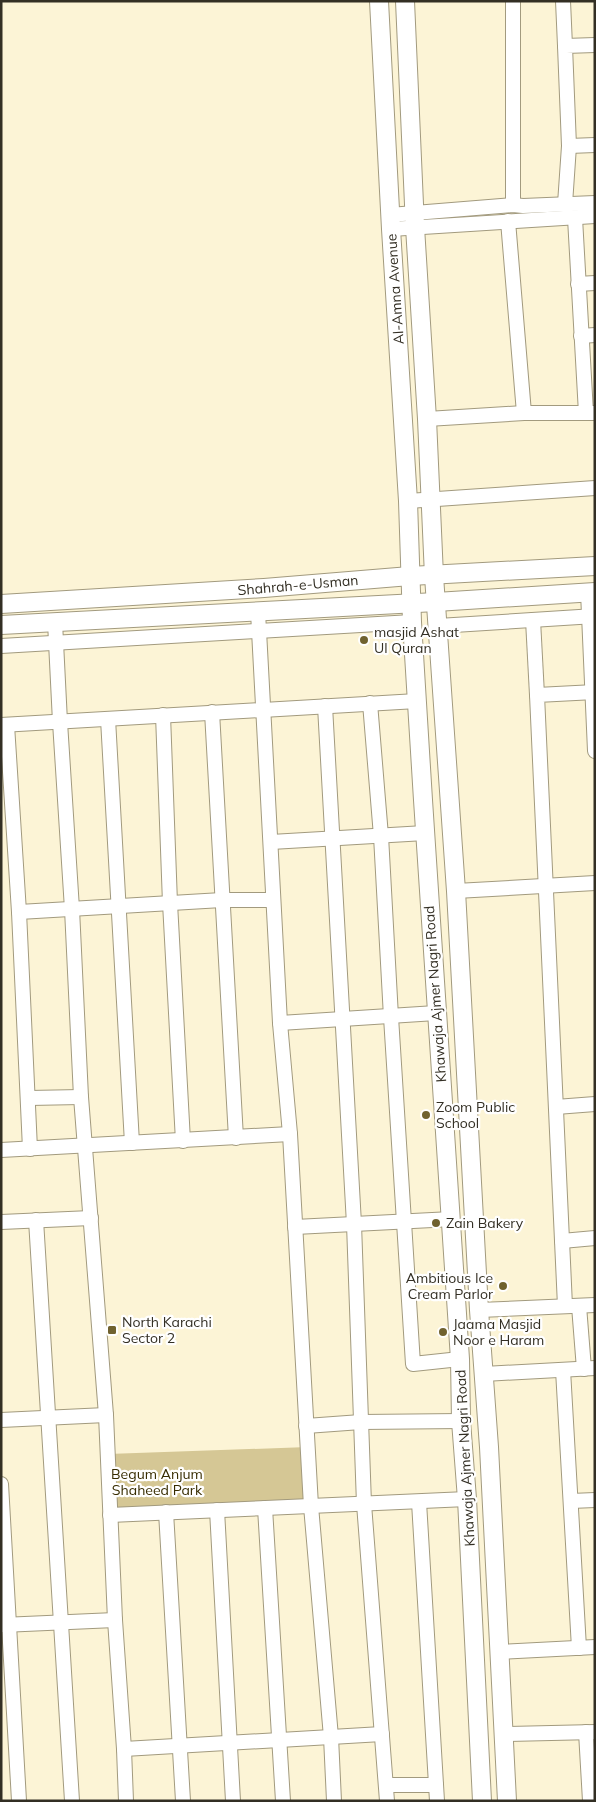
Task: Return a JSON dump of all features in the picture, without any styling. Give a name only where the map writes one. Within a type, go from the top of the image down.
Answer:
[{"type":"main road","name":"Al-Amna Avenue","points":[[379,1],[390,222],[408,502],[410,576]]},
{"type":"main road","name":"Khawaja Ajmer Nagri Road","points":[[405,1],[414,220],[432,501],[434,576],[456,891],[507,1801]]},
{"type":"main road","name":"Shahrah-e-Usman","points":[[1,604],[264,588],[410,576],[595,566]]},
{"type":"main road","name":"Khawaja Ajmer Nagri Road","points":[[410,576],[436,1013],[452,1218],[482,1801]]},
{"type":"main road","name":"Shahrah-e-Usman","points":[[1,625],[412,604],[591,592]]},
{"type":"main road","points":[[423,800],[449,798]]},
{"type":"main road","points":[[445,1127],[468,1124]]},
{"type":"main road","points":[[463,1449],[488,1447]]},
{"type":"street","points":[[513,204],[514,1]]},
{"type":"street","points":[[563,1],[569,146],[564,204]]},
{"type":"street","points":[[564,46],[595,45]]},
{"type":"street","points":[[569,146],[595,145]]},
{"type":"street","points":[[390,222],[513,204],[595,203]]},
{"type":"street","points":[[414,220],[508,221],[595,216]]},
{"type":"street","points":[[427,419],[524,413],[591,413],[588,336],[578,284],[575,218]]},
{"type":"street","points":[[508,221],[524,413]]},
{"type":"street","points":[[578,284],[595,283]]},
{"type":"street","points":[[408,502],[595,488]]},
{"type":"street","points":[[591,592],[595,751]]},
{"type":"street","points":[[258,612],[261,632],[280,1023],[290,1134],[311,1506],[331,1737],[334,1801]]},
{"type":"street","points":[[438,626],[592,616]]},
{"type":"street","points":[[533,620],[565,1306]]},
{"type":"street","points":[[56,622],[81,1097],[106,1415],[115,1620],[126,1801]]},
{"type":"street","points":[[1,646],[412,622]]},
{"type":"street","points":[[537,695],[594,692]]},
{"type":"street","points":[[30,1149],[19,912],[4,725],[264,708],[417,701]]},
{"type":"street","points":[[370,704],[381,836],[413,1364],[460,1359]]},
{"type":"street","points":[[325,706],[354,1224],[364,1504],[387,1801]]},
{"type":"street","points":[[212,712],[236,1138]]},
{"type":"street","points":[[163,716],[170,903],[183,1141]]},
{"type":"street","points":[[108,719],[132,1143]]},
{"type":"street","points":[[270,842],[425,833]]},
{"type":"street","points":[[456,891],[595,884]]},
{"type":"street","points":[[19,912],[222,900],[273,900]]},
{"type":"street","points":[[280,1023],[436,1013]]},
{"type":"street","points":[[29,1098],[81,1097]]},
{"type":"street","points":[[556,1107],[595,1104]]},
{"type":"street","points":[[1,1150],[290,1134]]},
{"type":"street","points":[[1,1222],[91,1218]]},
{"type":"street","points":[[295,1227],[452,1218]]},
{"type":"street","points":[[36,1220],[72,1801]]},
{"type":"street","points":[[562,1240],[595,1238]]},
{"type":"street","points":[[479,1310],[595,1305]]},
{"type":"street","points":[[484,1374],[589,1368],[579,1306]]},
{"type":"street","points":[[563,1370],[579,1648]]},
{"type":"street","points":[[1,1420],[106,1415]]},
{"type":"street","points":[[306,1426],[361,1422],[461,1421]]},
{"type":"street","points":[[1,1484],[6,1625],[19,1801]]},
{"type":"street","points":[[110,1515],[467,1499]]},
{"type":"street","points":[[571,1501],[595,1500]]},
{"type":"street","points":[[419,1502],[437,1801]]},
{"type":"street","points":[[265,1508],[283,1801]]},
{"type":"street","points":[[217,1510],[233,1801]]},
{"type":"street","points":[[166,1512],[183,1801]]},
{"type":"street","points":[[6,1625],[115,1620]]},
{"type":"street","points":[[500,1652],[595,1647]]},
{"type":"street","points":[[503,1734],[590,1732],[591,1792]]},
{"type":"street","points":[[124,1750],[382,1734]]},
{"type":"street","points":[[386,1785],[436,1785]]},
{"type":"green space","name":"Begum Anjum Shaheed Park","points":[[308,1447],[311,1506],[110,1515],[108,1454]]},
{"type":"place","name":"masjid Ashat Ul Quran","points":[[364,640]]},
{"type":"place","name":"Zoom Public School","points":[[426,1115]]},
{"type":"place","name":"Zain Bakery","points":[[436,1223]]},
{"type":"place","name":"Ambitious Ice Cream Parlor","points":[[503,1286]]},
{"type":"place","name":"North Karachi Sector 2","points":[[112,1330]]},
{"type":"place","name":"Jaama Masjid Noor e Haram","points":[[443,1332]]}]
